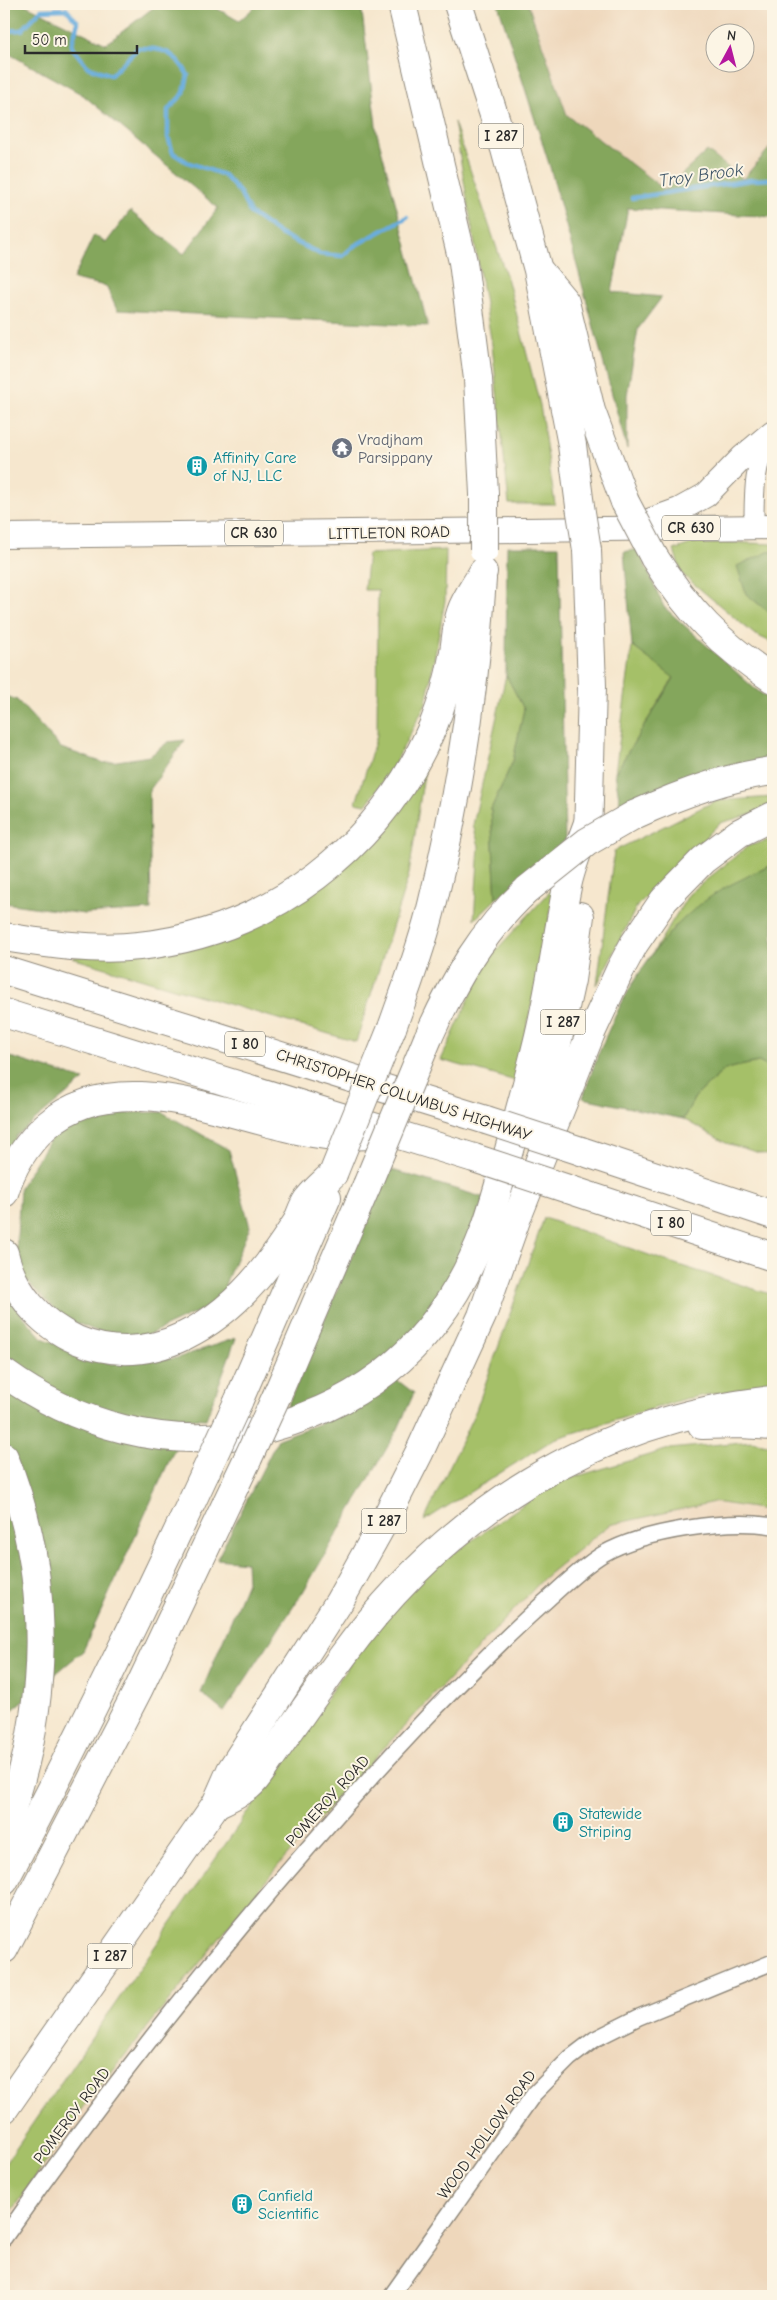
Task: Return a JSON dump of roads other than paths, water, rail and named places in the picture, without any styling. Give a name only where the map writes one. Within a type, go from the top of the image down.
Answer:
[{"type":"highway","points":[[4,1881],[71,1753],[141,1612],[238,1402],[326,1203],[333,1174],[392,1028],[432,907],[462,767],[477,655],[483,561],[484,494],[478,379],[463,262],[402,4]]},
{"type":"highway","name":"I 287","points":[[4,2109],[216,1804],[231,1770],[339,1602],[387,1516],[419,1453],[482,1316],[516,1220],[571,980],[582,902],[589,820],[592,686],[586,550],[572,445],[538,270],[505,149],[458,4]]},
{"type":"highway","points":[[538,270],[564,302],[591,411],[626,515],[669,582],[706,627],[752,666],[773,679]]},
{"type":"highway","points":[[4,937],[64,945],[102,947],[138,946],[176,941],[210,932],[265,909],[296,892],[328,869],[363,836],[388,807],[418,758],[442,703],[453,658],[461,612],[483,561]]},
{"type":"highway","points":[[706,627],[732,646],[773,669]]},
{"type":"highway","points":[[4,1949],[139,1688],[248,1458],[367,1185],[428,1038],[454,984],[481,940],[511,904],[528,888],[580,847],[634,815],[662,802],[714,784],[773,771]]},
{"type":"highway","points":[[516,1220],[597,1018],[639,936],[664,900],[703,860],[739,833],[773,816]]},
{"type":"highway","points":[[4,1373],[48,1402],[74,1414],[132,1431],[189,1437],[245,1434],[299,1420],[346,1400],[392,1368],[428,1330],[444,1308],[460,1283],[483,1234],[525,1093],[541,1026],[569,880],[589,820]]},
{"type":"highway","name":"CHRISTOPHER COLUMBUS HIGHWAY","points":[[4,970],[581,1150],[773,1215]]},
{"type":"highway","name":"I 80","points":[[4,1013],[474,1158],[773,1257]]},
{"type":"highway","points":[[4,1193],[18,1158],[32,1139],[50,1123],[70,1110],[103,1098],[139,1096],[176,1102],[336,1136],[401,1135]]},
{"type":"highway","points":[[4,1253],[7,1266],[30,1306],[45,1321],[65,1335],[88,1344],[111,1349],[136,1350],[157,1347],[178,1340],[198,1330],[250,1286],[284,1242],[307,1199],[333,1174]]},
{"type":"highway","points":[[728,1200],[764,1193],[773,1195]]},
{"type":"highway","points":[[216,1804],[251,1785],[368,1623],[418,1568],[455,1534],[488,1508],[529,1481],[578,1454],[650,1426],[711,1410],[773,1400]]},
{"type":"highway","points":[[650,1426],[740,1424],[773,1426]]},
{"type":"highway","points":[[4,1457],[18,1495],[32,1554],[37,1584],[40,1644],[37,1704],[32,1733],[4,1830]]},
{"type":"main road","points":[[626,515],[679,510],[716,486],[742,458],[773,432]]},
{"type":"main road","name":"LITTLETON ROAD","points":[[4,536],[626,515],[764,527]]},
{"type":"street","points":[[764,527],[755,479],[762,452],[773,432]]},
{"type":"street","name":"POMEROY ROAD","points":[[4,2238],[159,2026],[305,1849],[457,1687],[534,1611],[577,1573],[602,1555],[640,1538],[659,1533],[738,1523],[773,1526]]},
{"type":"street","name":"WOOD HOLLOW ROAD","points":[[391,2296],[534,2094],[570,2058],[595,2039],[639,2016],[773,1962]]},
{"type":"waterway","name":"Troy Brook","points":[[4,31],[22,30],[41,10],[66,9],[78,22],[71,46],[88,67],[111,75],[138,48],[162,50],[173,56],[188,75],[184,93],[168,110],[168,137],[173,153],[187,162],[224,175],[240,193],[250,213],[280,234],[320,254],[343,256],[354,246],[407,217]]},
{"type":"waterway","name":"Troy Brook","points":[[632,198],[751,180],[773,179]]},
{"type":"place","name":"Vradjham Parsippany","points":[[342,448]]},
{"type":"place","name":"Affinity Care of NJ, LLC","points":[[197,466]]},
{"type":"place","name":"Statewide Striping","points":[[563,1822]]},
{"type":"place","name":"Canfield Scientific","points":[[242,2204]]}]
